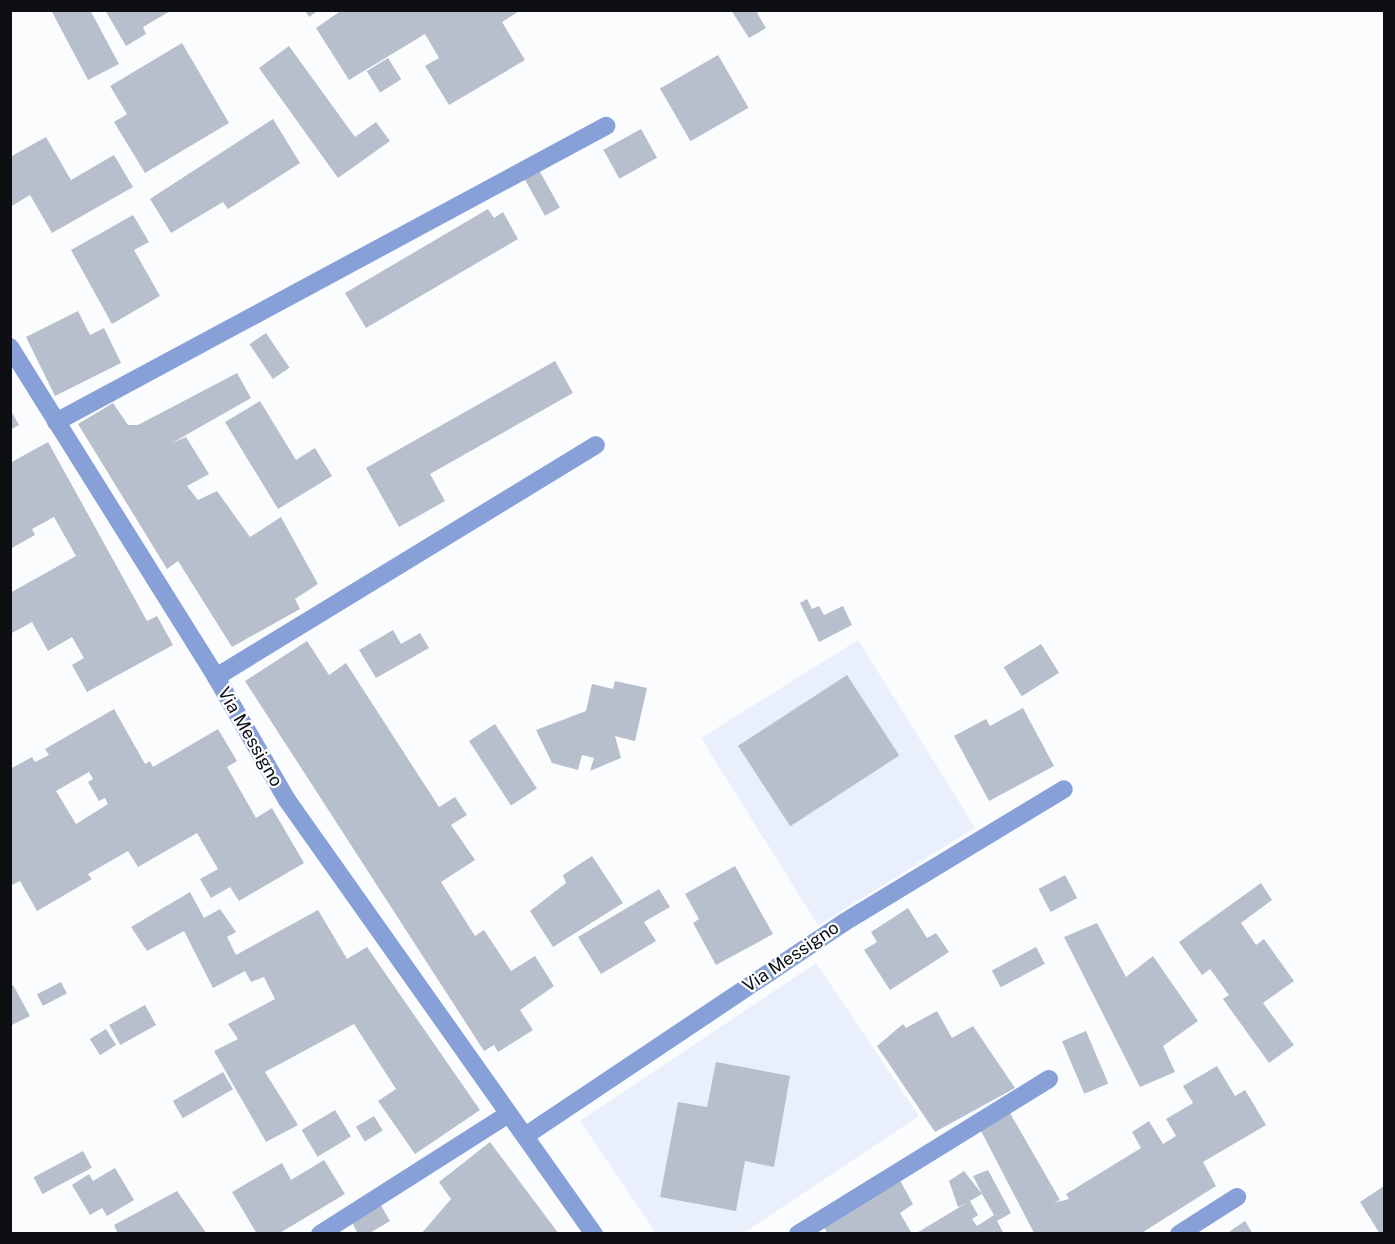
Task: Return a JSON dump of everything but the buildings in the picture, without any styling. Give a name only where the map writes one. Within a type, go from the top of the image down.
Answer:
[{"type":"street","points":[[56,422],[606,126]]},
{"type":"street","name":"Via Messigno","points":[[10,347],[216,677],[287,800],[507,1115],[525,1136],[594,1233]]},
{"type":"street","points":[[216,677],[596,446]]},
{"type":"street","name":"Via Messigno","points":[[525,1136],[843,923],[1064,789]]},
{"type":"street","points":[[798,1233],[1049,1079]]},
{"type":"street","points":[[320,1233],[507,1115]]},
{"type":"street","points":[[1179,1233],[1237,1197]]},
{"type":"shaded area","points":[[858,640],[975,827],[818,925],[701,738]]},
{"type":"shaded area","points":[[816,963],[919,1116],[742,1234],[656,1233],[580,1121]]}]
